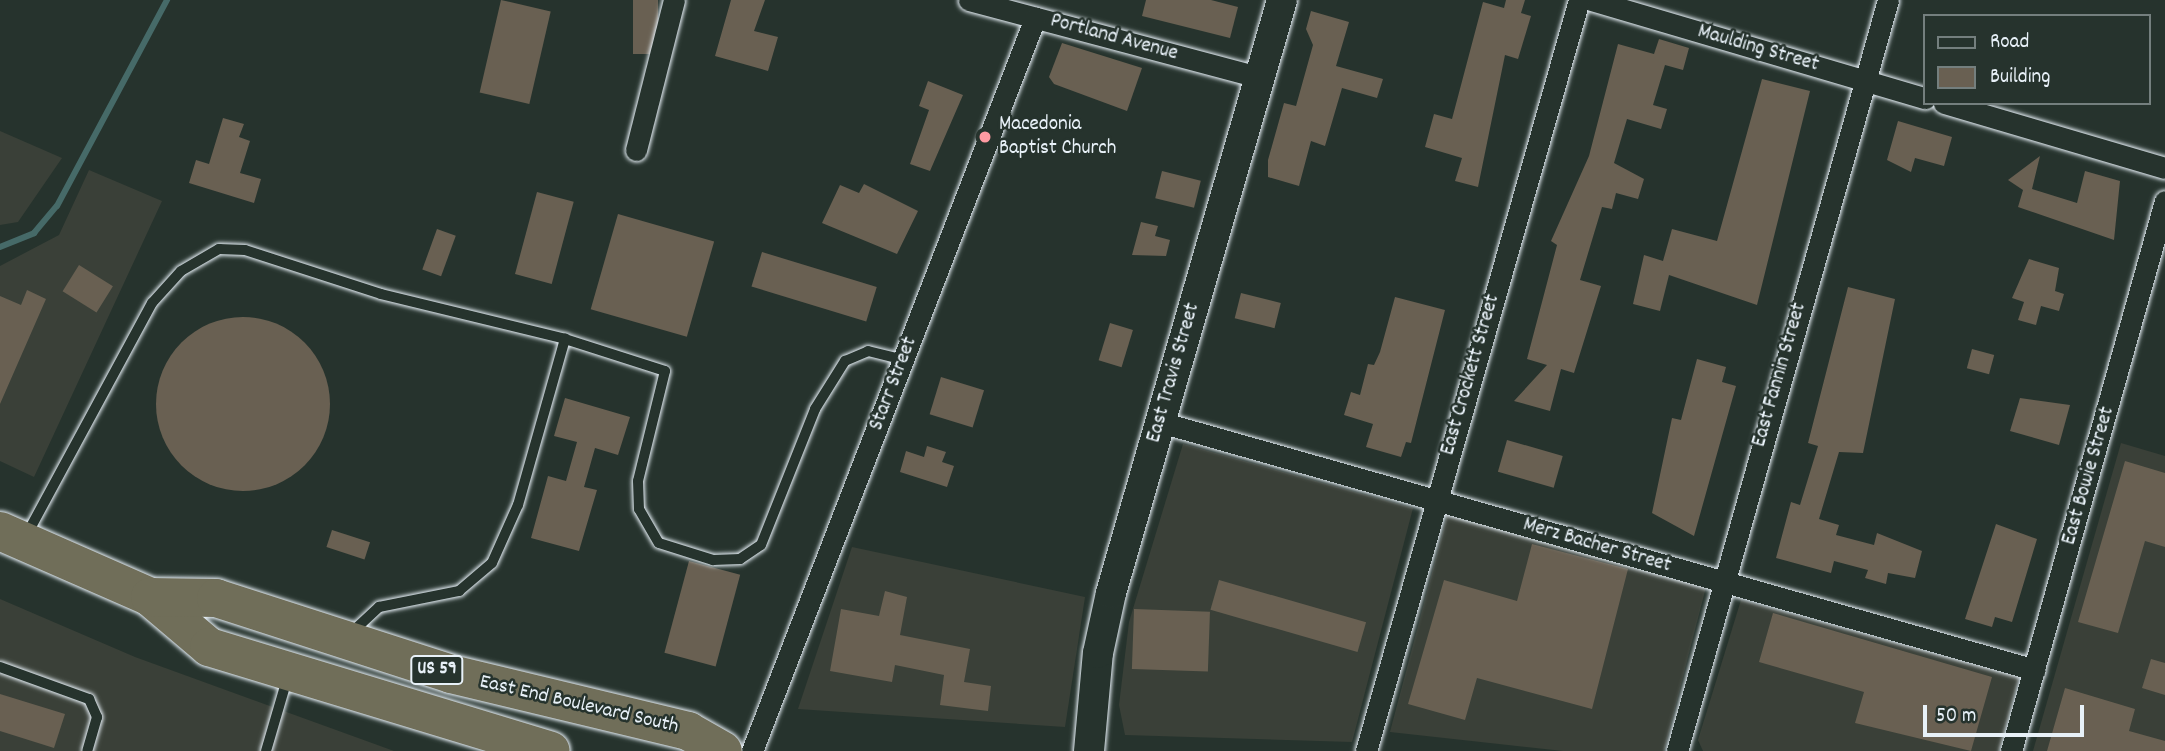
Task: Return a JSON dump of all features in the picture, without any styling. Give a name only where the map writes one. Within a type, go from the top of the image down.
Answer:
[{"type":"highway","name":"East End Boulevard South","points":[[12,536],[150,597],[209,647],[289,674],[551,751]]},
{"type":"highway","name":"East End Boulevard South","points":[[150,597],[216,597],[345,641],[533,697],[688,731],[723,751]]},
{"type":"street","points":[[636,150],[674,0]]},
{"type":"street","name":"Portland Avenue","points":[[969,0],[1259,77]]},
{"type":"street","name":"East Travis Street","points":[[1089,751],[1104,622],[1282,0]]},
{"type":"street","name":"East Crockett Street","points":[[1366,751],[1434,500],[1579,0]]},
{"type":"street","name":"Maulding Street","points":[[1591,0],[1924,98]]},
{"type":"street","name":"East Fannin Street","points":[[1677,751],[1720,581],[1888,0]]},
{"type":"street","name":"Starr Street","points":[[752,751],[1035,18]]},
{"type":"street","points":[[1951,105],[2165,168]]},
{"type":"street","name":"East Bowie Street","points":[[2011,751],[2165,201]]},
{"type":"street","name":"Merz Bacher Street","points":[[1160,422],[2035,670]]},
{"type":"lane","points":[[12,536],[135,329],[166,285],[219,249],[245,250],[381,294],[565,339],[665,371],[638,481],[639,509],[659,543],[713,560],[740,559],[761,545],[815,409],[845,361],[868,351],[903,360]]},
{"type":"lane","points":[[345,641],[379,607],[459,591],[492,563],[518,505],[565,339]]},
{"type":"lane","points":[[0,667],[89,699],[97,717],[88,751]]},
{"type":"lane","points":[[266,751],[289,674]]},
{"type":"shaded area","points":[[0,131],[62,158],[18,222],[0,225]]},
{"type":"shaded area","points":[[89,170],[162,201],[34,477],[0,461],[0,266],[59,235]]},
{"type":"shaded area","points":[[2121,443],[2165,456],[2165,751],[2033,751]]},
{"type":"shaded area","points":[[1183,444],[1413,508],[1352,742],[1125,735],[1119,705],[1129,622]]},
{"type":"shaded area","points":[[1448,512],[1706,587],[1664,751],[1563,751],[1390,732]]},
{"type":"shaded area","points":[[852,547],[1085,597],[1065,727],[798,709]]},
{"type":"shaded area","points":[[0,599],[135,657],[394,751],[0,751]]},
{"type":"shaded area","points":[[1741,600],[2019,677],[1999,751],[1703,751],[1698,740]]},
{"type":"building","points":[[501,0],[551,11],[529,104],[480,93]]},
{"type":"building","points":[[633,0],[658,0],[658,54],[633,54]]},
{"type":"building","points":[[731,0],[765,0],[754,31],[778,37],[768,71],[715,56]]},
{"type":"building","points":[[1146,0],[1211,0],[1238,7],[1230,38],[1142,16]]},
{"type":"building","points":[[1506,0],[1525,0],[1521,13],[1531,16],[1518,59],[1505,55],[1478,187],[1455,181],[1462,158],[1425,147],[1434,114],[1452,119],[1483,2],[1504,8]]},
{"type":"building","points":[[1311,11],[1349,22],[1336,66],[1383,79],[1377,98],[1342,88],[1325,146],[1311,141],[1299,186],[1268,177],[1268,160],[1284,103],[1296,106],[1313,45],[1306,29]]},
{"type":"building","points":[[1659,39],[1689,48],[1683,70],[1665,65],[1653,105],[1667,109],[1661,129],[1627,119],[1614,163],[1644,179],[1638,199],[1616,193],[1612,209],[1602,207],[1580,280],[1601,286],[1574,373],[1561,369],[1550,411],[1514,401],[1547,365],[1527,359],[1557,245],[1551,241],[1589,156],[1618,44],[1654,54]]},
{"type":"building","points":[[1062,43],[1142,68],[1127,111],[1054,84],[1049,77]]},
{"type":"building","points":[[1762,79],[1810,91],[1757,305],[1669,275],[1660,311],[1633,304],[1644,255],[1663,261],[1672,229],[1717,241]]},
{"type":"building","points":[[928,81],[963,95],[930,171],[910,164],[929,110],[919,106]]},
{"type":"building","points":[[223,118],[244,124],[239,137],[250,141],[240,173],[261,179],[254,203],[189,183],[196,160],[209,164]]},
{"type":"building","points":[[1898,121],[1952,137],[1944,166],[1915,158],[1911,172],[1887,160]]},
{"type":"building","points":[[2040,156],[2032,189],[2077,203],[2085,171],[2120,181],[2114,240],[2018,207],[2023,190],[2008,180]]},
{"type":"building","points":[[1162,171],[1201,181],[1194,208],[1155,198]]},
{"type":"building","points":[[864,184],[918,211],[897,254],[822,223],[840,185],[859,193]]},
{"type":"building","points":[[537,192],[574,202],[552,284],[515,274]]},
{"type":"building","points":[[618,214],[714,242],[687,337],[591,309]]},
{"type":"building","points":[[1141,222],[1158,226],[1155,236],[1170,240],[1166,256],[1132,255]]},
{"type":"building","points":[[437,229],[456,236],[441,276],[422,269]]},
{"type":"building","points":[[762,252],[877,287],[866,322],[751,286]]},
{"type":"building","points":[[2029,259],[2059,268],[2055,291],[2064,294],[2059,311],[2041,306],[2036,325],[2018,320],[2024,302],[2012,298]]},
{"type":"building","points":[[79,265],[113,286],[96,312],[63,291]]},
{"type":"building","points":[[1848,287],[1895,299],[1863,453],[1839,452],[1819,519],[1839,525],[1836,535],[1874,545],[1877,533],[1922,551],[1915,578],[1888,573],[1886,584],[1865,578],[1868,570],[1834,561],[1831,573],[1776,558],[1791,502],[1800,505],[1818,446],[1808,443]]},
{"type":"building","points":[[27,290],[46,299],[0,404],[0,296],[21,305]]},
{"type":"building","points":[[1241,293],[1281,303],[1274,328],[1235,318]]},
{"type":"building","points":[[1395,297],[1445,310],[1411,443],[1406,442],[1401,457],[1366,447],[1373,424],[1344,415],[1351,392],[1360,395],[1368,364],[1374,365],[1380,352]]},
{"type":"building","points":[[243,317],[276,324],[304,343],[323,371],[330,404],[323,437],[304,465],[276,484],[243,491],[210,484],[182,465],[163,437],[156,404],[163,371],[182,343],[210,324]]},
{"type":"building","points":[[1110,323],[1133,330],[1122,367],[1099,360]]},
{"type":"building","points":[[1972,349],[1994,355],[1989,374],[1967,368]]},
{"type":"building","points":[[1697,359],[1726,367],[1722,382],[1736,386],[1694,536],[1652,513],[1672,418],[1681,420]]},
{"type":"building","points":[[941,377],[984,390],[973,427],[930,414]]},
{"type":"building","points":[[565,398],[630,417],[618,455],[595,448],[584,487],[597,490],[579,551],[531,538],[548,476],[566,481],[577,442],[554,436]]},
{"type":"building","points":[[2020,398],[2070,405],[2059,445],[2010,431]]},
{"type":"building","points":[[1507,440],[1563,456],[1554,488],[1498,472]]},
{"type":"building","points":[[927,446],[946,452],[942,462],[954,466],[947,487],[900,472],[906,451],[924,457]]},
{"type":"building","points":[[2125,461],[2165,473],[2165,547],[2145,541],[2118,633],[2078,622]]},
{"type":"building","points":[[1996,524],[2037,539],[2012,622],[1995,617],[1992,627],[1965,619]]},
{"type":"building","points":[[332,530],[370,542],[364,559],[326,547]]},
{"type":"building","points":[[1532,544],[1628,569],[1592,709],[1477,678],[1465,720],[1408,704],[1444,580],[1517,601]]},
{"type":"building","points":[[689,561],[740,575],[716,666],[664,653]]},
{"type":"building","points":[[1219,580],[1366,622],[1358,652],[1210,610]]},
{"type":"building","points":[[885,591],[907,597],[900,635],[970,649],[964,682],[991,686],[988,711],[940,705],[944,675],[895,665],[892,682],[830,671],[841,609],[879,616]]},
{"type":"building","points":[[1134,609],[1210,612],[1208,672],[1132,669]]},
{"type":"building","points":[[1773,613],[1992,677],[1971,751],[1855,723],[1864,692],[1759,662]]},
{"type":"building","points":[[2151,659],[2165,663],[2165,695],[2142,688]]},
{"type":"building","points":[[2065,688],[2135,709],[2129,731],[2165,741],[2165,751],[2047,751]]},
{"type":"building","points":[[0,694],[65,714],[54,748],[0,731]]},
{"type":"waterway","points":[[0,247],[34,233],[57,206],[167,0]]},
{"type":"place","name":"Macedonia Baptist Church","points":[[985,137]]}]
